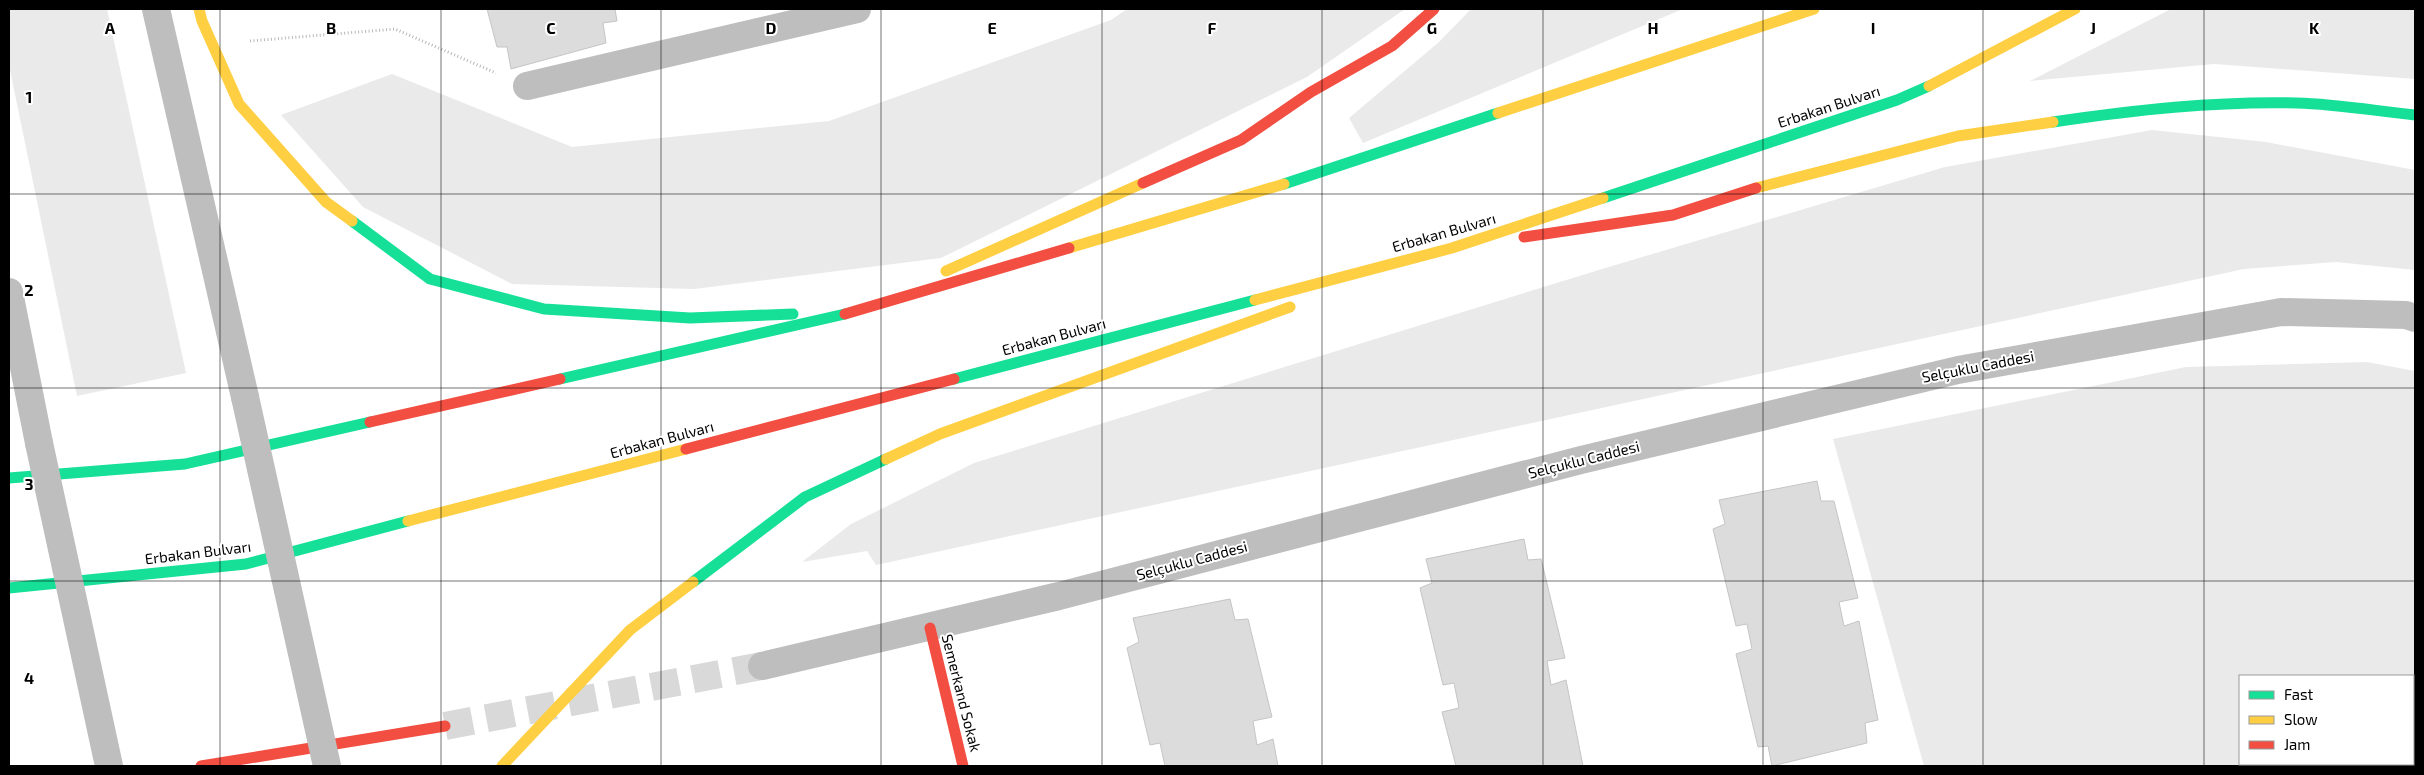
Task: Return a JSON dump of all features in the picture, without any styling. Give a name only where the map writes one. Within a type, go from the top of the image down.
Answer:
[{"type":"main road","points":[[199,9],[239,104],[326,202],[430,279],[544,309],[690,318],[860,311],[1007,243],[1241,140],[1311,92],[1392,46],[1434,9]]},
{"type":"main road","points":[[9,478],[184,464],[860,311],[1290,182],[1814,9]]},
{"type":"main road","name":"Erbakan Bulvarı","points":[[9,588],[246,564],[1452,248],[1897,100],[2020,40],[2075,9]]},
{"type":"main road","points":[[1331,292],[1452,248],[1673,215],[1764,186],[1949,138],[2136,110],[2209,105],[2288,103],[2415,114]]},
{"type":"main road","points":[[502,766],[630,630],[805,497],[940,434],[1303,302]]},
{"type":"main road","name":"Semerkand Sokak","points":[[930,628],[963,766]]},
{"type":"main road","points":[[201,766],[445,726]]},
{"type":"street","points":[[156,9],[327,766]]},
{"type":"street","points":[[527,86],[856,9]]},
{"type":"street","points":[[9,292],[109,766]]},
{"type":"street","name":"Selçuklu Caddesi","points":[[762,666],[930,628],[1581,460],[1958,370],[2281,312],[2406,315],[2415,318]]},
{"type":"path","points":[[213,44],[395,29],[527,86]]},
{"type":"shaded area","points":[[9,9],[107,9],[186,373],[77,396],[9,65]]},
{"type":"shaded area","points":[[1127,9],[1405,9],[1307,77],[941,258],[694,289],[512,284],[363,207],[281,115],[392,74],[572,147],[829,121],[1111,20]]},
{"type":"shaded area","points":[[1471,9],[1683,9],[1363,143],[1349,118],[1439,42]]},
{"type":"shaded area","points":[[2171,9],[2415,9],[2415,79],[2214,64],[2030,81]]},
{"type":"shaded area","points":[[2152,130],[2266,142],[2415,170],[2415,270],[2336,262],[2244,269],[876,565],[867,551],[802,562],[851,524],[974,463],[1602,269],[1945,167]]},
{"type":"shaded area","points":[[2367,362],[2415,371],[2414,710],[2414,675],[2239,675],[2239,765],[2380,766],[1924,766],[1833,439],[2186,367]]},
{"type":"building","points":[[487,9],[615,9],[617,21],[603,23],[606,43],[511,69],[507,47],[497,47]]},
{"type":"building","points":[[1817,481],[1821,501],[1834,501],[1858,598],[1839,602],[1844,626],[1859,621],[1878,720],[1865,723],[1867,743],[1772,766],[1768,746],[1758,747],[1736,654],[1752,649],[1747,624],[1736,626],[1713,529],[1725,524],[1719,500]]},
{"type":"building","points":[[1524,539],[1528,560],[1541,559],[1565,658],[1547,661],[1551,685],[1566,680],[1583,766],[1456,766],[1442,712],[1459,708],[1454,683],[1443,685],[1420,588],[1432,583],[1426,559]]},
{"type":"building","points":[[1230,599],[1235,620],[1248,619],[1272,717],[1253,721],[1257,745],[1273,739],[1278,766],[1165,766],[1160,743],[1150,745],[1127,648],[1139,642],[1133,618]]},
{"type":"tunnel","points":[[445,726],[762,666]]},
{"type":"traffic: fast","points":[[1603,198],[1897,100],[1929,86]]},
{"type":"traffic: fast","points":[[2053,122],[2175,107],[2236,103],[2297,103],[2415,115]]},
{"type":"traffic: fast","points":[[1284,184],[1498,113]]},
{"type":"traffic: fast","points":[[352,221],[430,279],[544,309],[690,318],[793,314]]},
{"type":"traffic: fast","points":[[954,379],[1255,300]]},
{"type":"traffic: fast","points":[[560,379],[845,314]]},
{"type":"traffic: fast","points":[[9,478],[185,464],[370,422]]},
{"type":"traffic: fast","points":[[693,582],[805,497],[886,459]]},
{"type":"traffic: fast","points":[[9,588],[246,564],[408,521]]},
{"type":"traffic: slow","points":[[199,9],[202,21],[239,104],[326,202],[352,221]]},
{"type":"traffic: slow","points":[[1498,113],[1814,9]]},
{"type":"traffic: slow","points":[[1929,86],[2075,9]]},
{"type":"traffic: slow","points":[[1756,188],[1958,136],[2053,122]]},
{"type":"traffic: slow","points":[[946,271],[1143,183]]},
{"type":"traffic: slow","points":[[1069,248],[1284,184]]},
{"type":"traffic: slow","points":[[1255,300],[1452,248],[1603,198]]},
{"type":"traffic: slow","points":[[886,459],[940,434],[1290,307]]},
{"type":"traffic: slow","points":[[408,521],[686,449]]},
{"type":"traffic: slow","points":[[502,766],[630,630],[693,582]]},
{"type":"traffic: jam","points":[[1143,183],[1241,140],[1311,92],[1392,46],[1434,9]]},
{"type":"traffic: jam","points":[[1524,237],[1673,215],[1756,188]]},
{"type":"traffic: jam","points":[[845,314],[1069,248]]},
{"type":"traffic: jam","points":[[370,422],[560,379]]},
{"type":"traffic: jam","points":[[686,449],[954,379]]},
{"type":"traffic: jam","points":[[930,628],[963,766]]},
{"type":"traffic: jam","points":[[201,766],[445,726]]}]
